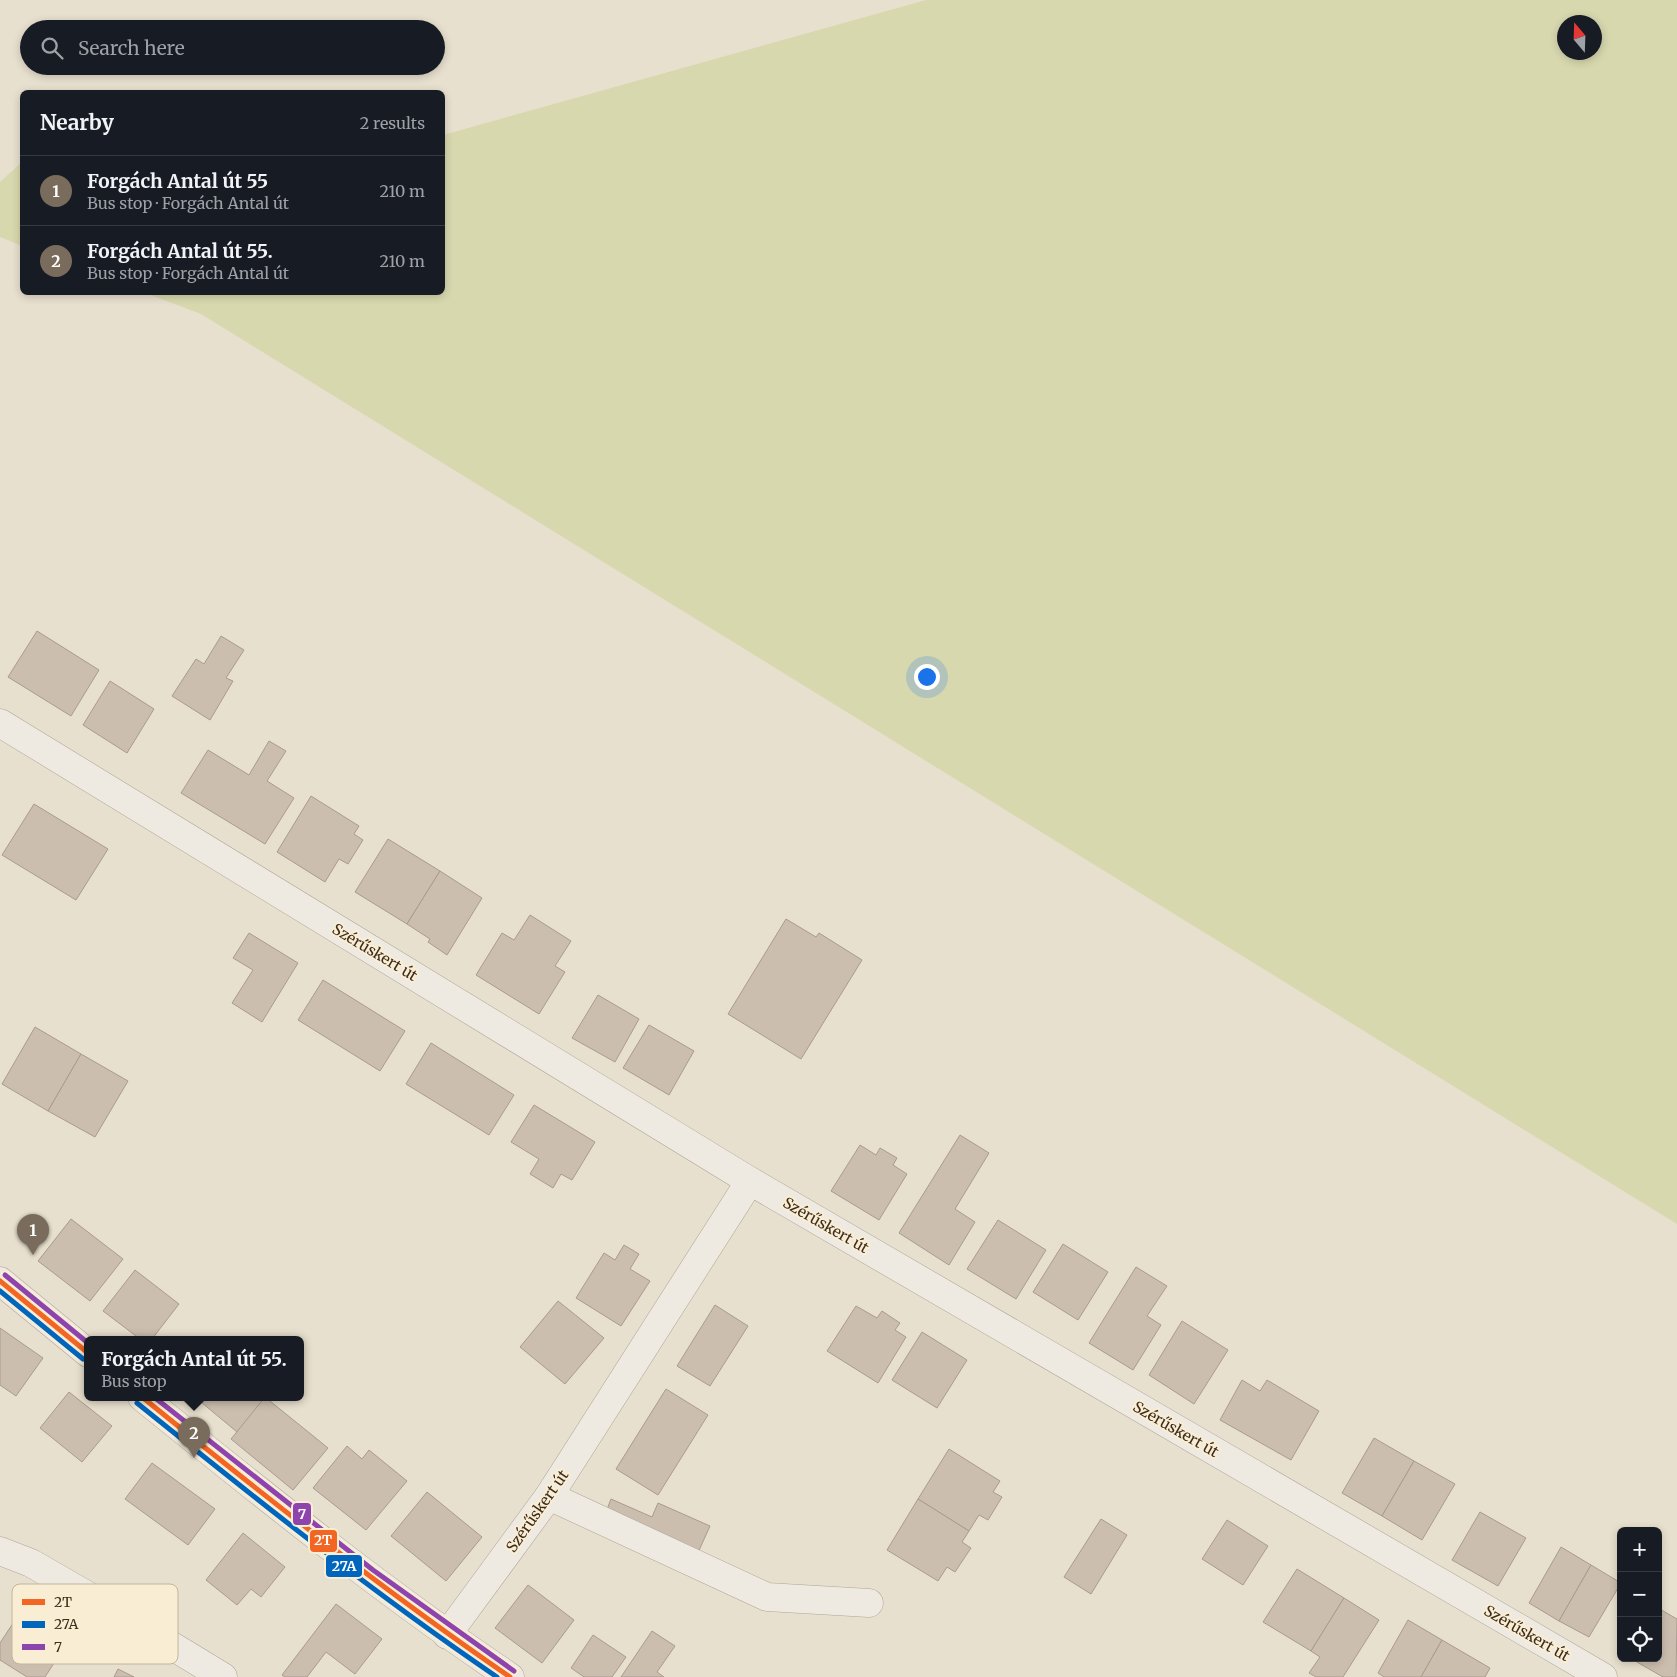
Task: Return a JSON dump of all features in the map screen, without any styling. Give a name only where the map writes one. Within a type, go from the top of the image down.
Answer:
[{"type":"street","name":"Szérűskert út","points":[[0,723],[750,1181],[1603,1677]]},
{"type":"street","name":"Szérűskert út","points":[[447,1635],[549,1496],[750,1181]]},
{"type":"street","points":[[0,1281],[84,1350]]},
{"type":"street","points":[[147,1401],[287,1514],[447,1635],[510,1677]]},
{"type":"street","points":[[549,1496],[767,1597],[869,1603]]},
{"type":"street","points":[[0,1551],[31,1563],[67,1584]]},
{"type":"street","points":[[178,1650],[223,1677]]},
{"type":"green space","points":[[926,0],[1677,0],[1677,1224],[201,314],[150,295],[445,295],[445,134]]},
{"type":"green space","points":[[20,164],[20,245],[0,237],[0,182]]},
{"type":"building","points":[[37,631],[99,670],[71,716],[8,677]]},
{"type":"building","points":[[221,636],[244,650],[226,678],[233,681],[210,720],[172,696],[196,659],[204,664]]},
{"type":"building","points":[[110,681],[154,709],[127,753],[83,725]]},
{"type":"building","points":[[269,741],[286,751],[267,781],[294,798],[265,844],[181,793],[208,750],[249,775]]},
{"type":"building","points":[[311,796],[359,826],[354,834],[363,840],[348,864],[339,859],[325,882],[277,852]]},
{"type":"building","points":[[34,804],[108,849],[76,900],[2,855]]},
{"type":"building","points":[[388,839],[440,871],[407,924],[355,892]]},
{"type":"building","points":[[440,871],[482,898],[447,955],[428,942],[430,939],[407,924]]},
{"type":"building","points":[[530,915],[571,941],[555,966],[565,972],[539,1014],[476,975],[502,933],[514,940]]},
{"type":"building","points":[[786,919],[816,937],[819,933],[862,960],[801,1059],[728,1014]]},
{"type":"building","points":[[249,933],[298,963],[262,1022],[232,1003],[253,970],[233,958]]},
{"type":"building","points":[[323,980],[405,1031],[380,1071],[298,1020]]},
{"type":"building","points":[[598,995],[639,1019],[615,1062],[572,1038]]},
{"type":"building","points":[[649,1025],[694,1051],[669,1095],[623,1068]]},
{"type":"building","points":[[35,1027],[81,1054],[48,1111],[2,1084]]},
{"type":"building","points":[[431,1043],[514,1095],[489,1135],[406,1084]]},
{"type":"building","points":[[81,1054],[128,1081],[95,1137],[48,1111]]},
{"type":"building","points":[[534,1105],[595,1142],[572,1180],[561,1174],[553,1188],[530,1174],[539,1159],[511,1142]]},
{"type":"building","points":[[960,1135],[989,1153],[955,1209],[975,1222],[949,1265],[899,1233]]},
{"type":"building","points":[[860,1145],[876,1155],[880,1148],[897,1158],[893,1165],[907,1174],[879,1220],[831,1191]]},
{"type":"building","points":[[71,1219],[123,1259],[90,1301],[38,1261]]},
{"type":"building","points":[[998,1220],[1046,1250],[1016,1299],[967,1269]]},
{"type":"building","points":[[1063,1244],[1108,1272],[1078,1320],[1033,1292]]},
{"type":"building","points":[[624,1245],[639,1254],[630,1269],[650,1281],[621,1326],[576,1298],[604,1253],[615,1260]]},
{"type":"building","points":[[1136,1267],[1167,1286],[1147,1316],[1161,1325],[1133,1370],[1089,1343]]},
{"type":"building","points":[[135,1270],[179,1304],[154,1336],[136,1336],[103,1311]]},
{"type":"building","points":[[558,1301],[604,1338],[565,1384],[520,1347]]},
{"type":"building","points":[[715,1305],[748,1326],[710,1386],[677,1366]]},
{"type":"building","points":[[856,1306],[877,1318],[882,1311],[900,1323],[895,1330],[906,1337],[878,1383],[827,1351]]},
{"type":"building","points":[[1182,1321],[1228,1350],[1194,1404],[1149,1375]]},
{"type":"building","points":[[0,1328],[43,1358],[16,1396],[0,1385]]},
{"type":"building","points":[[922,1332],[967,1360],[937,1408],[892,1380]]},
{"type":"building","points":[[1242,1380],[1260,1391],[1267,1380],[1319,1411],[1291,1460],[1220,1420]]},
{"type":"building","points":[[666,1389],[708,1415],[658,1495],[616,1469]]},
{"type":"building","points":[[69,1392],[112,1426],[82,1462],[40,1428]]},
{"type":"building","points":[[200,1401],[263,1401],[237,1432]]},
{"type":"building","points":[[262,1401],[270,1401],[328,1448],[293,1490],[231,1439]]},
{"type":"building","points":[[1374,1438],[1414,1461],[1382,1516],[1342,1493]]},
{"type":"building","points":[[347,1446],[362,1459],[369,1450],[407,1481],[366,1530],[313,1488]]},
{"type":"building","points":[[949,1449],[1000,1481],[993,1492],[1002,1497],[988,1520],[979,1515],[969,1531],[918,1499]]},
{"type":"building","points":[[1414,1461],[1455,1484],[1422,1540],[1382,1516]]},
{"type":"building","points":[[152,1463],[215,1509],[188,1545],[125,1499]]},
{"type":"building","points":[[427,1492],[482,1537],[446,1581],[391,1536]]},
{"type":"building","points":[[611,1499],[652,1517],[658,1503],[710,1526],[696,1557],[604,1517]]},
{"type":"building","points":[[918,1499],[969,1531],[962,1542],[971,1548],[955,1572],[947,1567],[938,1581],[887,1550]]},
{"type":"building","points":[[1480,1512],[1526,1538],[1498,1586],[1452,1560]]},
{"type":"building","points":[[1101,1519],[1127,1535],[1091,1594],[1064,1577]]},
{"type":"building","points":[[1227,1520],[1268,1546],[1243,1585],[1202,1559]]},
{"type":"building","points":[[243,1533],[285,1567],[261,1597],[251,1589],[237,1605],[206,1580]]},
{"type":"building","points":[[1561,1547],[1591,1565],[1559,1621],[1529,1603]]},
{"type":"building","points":[[1591,1565],[1617,1581],[1617,1590],[1589,1637],[1559,1621]]},
{"type":"building","points":[[1297,1569],[1344,1598],[1311,1651],[1263,1622]]},
{"type":"building","points":[[528,1585],[574,1620],[542,1663],[495,1628]]},
{"type":"building","points":[[1344,1598],[1379,1620],[1343,1677],[1316,1677],[1309,1673],[1320,1657],[1311,1651]]},
{"type":"building","points":[[336,1604],[382,1639],[355,1674],[326,1652],[307,1677],[285,1677],[282,1675]]},
{"type":"building","points":[[1662,1610],[1677,1619],[1676,1677],[1663,1677],[1637,1662],[1662,1662]]},
{"type":"building","points":[[1408,1620],[1442,1640],[1421,1677],[1384,1677],[1378,1673]]},
{"type":"building","points":[[12,1625],[12,1664],[53,1664],[45,1677],[27,1677],[0,1660],[0,1643]]},
{"type":"building","points":[[652,1631],[675,1646],[657,1672],[664,1677],[621,1677]]},
{"type":"building","points":[[593,1635],[626,1657],[612,1677],[584,1677],[571,1668]]},
{"type":"building","points":[[1442,1640],[1490,1668],[1485,1677],[1421,1677]]},
{"type":"building","points":[[118,1669],[134,1677],[114,1677]]},
{"type":"transit line","name":"7","points":[[5,1275],[84,1340]]},
{"type":"transit line","name":"2T","points":[[0,1281],[84,1350]]},
{"type":"transit line","name":"27A","points":[[0,1291],[83,1359]]},
{"type":"transit line","name":"2T","points":[[147,1401],[323,1541],[510,1677]]},
{"type":"transit line","name":"7","points":[[159,1401],[373,1570],[514,1671]]},
{"type":"transit line","name":"27A","points":[[137,1403],[359,1578],[497,1677]]},
{"type":"place","name":"Forgách Antal út 55","points":[[33,1255]]},
{"type":"place","name":"Forgách Antal út 55.","points":[[194,1458]]}]
